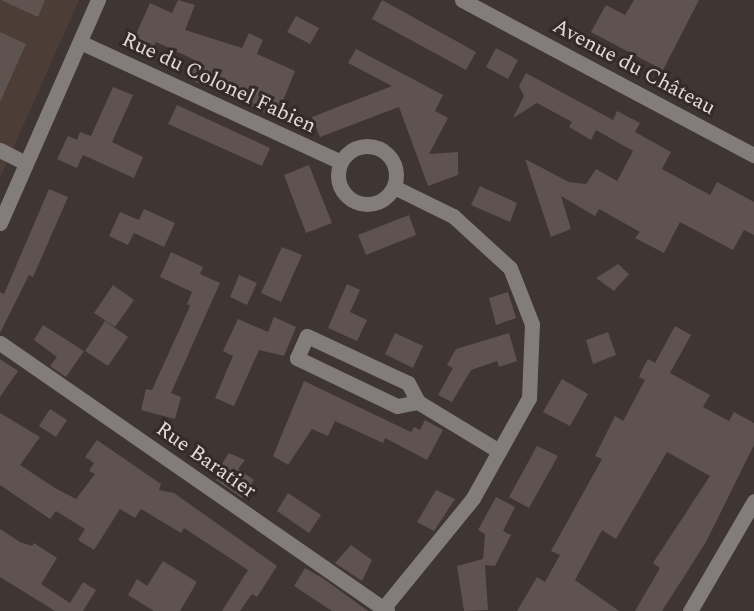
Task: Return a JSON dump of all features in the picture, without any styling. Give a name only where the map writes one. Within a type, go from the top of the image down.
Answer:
[{"type":"street","points":[[0,222],[99,0]]},
{"type":"street","name":"Avenue du Château","points":[[462,0],[754,155]]},
{"type":"street","name":"Rue du Colonel Fabien","points":[[80,42],[341,162]]},
{"type":"street","points":[[358,147],[381,149],[396,170],[394,187],[380,201],[362,203],[353,200],[341,188],[341,162],[358,147]]},
{"type":"street","points":[[0,150],[26,162]]},
{"type":"street","points":[[384,610],[473,498],[529,398],[532,324],[510,268],[453,216],[394,187]]},
{"type":"street","points":[[418,402],[397,406],[297,358],[307,336],[408,383],[418,402],[499,452]]},
{"type":"street","name":"Rue Baratier","points":[[0,343],[384,610]]},
{"type":"street","points":[[690,611],[754,501]]},
{"type":"shaded area","points":[[0,0],[79,0],[0,178]]},
{"type":"building","points":[[1,0],[45,0],[38,17]]},
{"type":"building","points":[[178,0],[195,5],[185,30],[242,48],[249,33],[263,40],[257,54],[295,71],[276,118],[189,79],[197,61],[156,42],[151,52],[132,43],[150,3],[172,13]]},
{"type":"building","points":[[382,0],[476,52],[466,70],[372,19]]},
{"type":"building","points":[[634,0],[699,0],[663,70],[591,32],[606,5],[625,15]]},
{"type":"building","points":[[296,16],[319,28],[310,44],[287,32]]},
{"type":"building","points":[[0,32],[26,44],[0,102]]},
{"type":"building","points":[[496,48],[518,60],[508,79],[486,67]]},
{"type":"building","points":[[356,49],[443,95],[435,111],[448,118],[429,154],[458,152],[458,175],[428,186],[399,107],[320,137],[312,117],[392,86],[348,63]]},
{"type":"building","points":[[526,73],[613,120],[617,111],[640,123],[635,132],[671,152],[662,169],[710,195],[717,182],[754,202],[754,235],[744,230],[733,250],[680,222],[664,253],[635,238],[640,232],[599,209],[595,216],[561,196],[571,229],[551,237],[525,159],[569,182],[586,184],[596,169],[617,181],[633,151],[596,130],[591,140],[569,127],[572,122],[537,103],[513,118],[524,96],[519,86]]},
{"type":"building","points":[[113,87],[133,95],[112,142],[143,157],[134,178],[83,155],[77,168],[57,159],[68,136],[77,140],[80,132],[91,136]]},
{"type":"building","points":[[177,105],[270,148],[262,166],[168,124]]},
{"type":"building","points":[[309,165],[332,223],[306,233],[284,175]]},
{"type":"building","points":[[480,186],[517,203],[510,222],[471,205]]},
{"type":"building","points":[[49,189],[68,197],[33,277],[29,275],[0,333],[0,292],[4,294]]},
{"type":"building","points":[[144,209],[175,223],[164,247],[134,233],[128,245],[109,236],[120,212],[139,220]]},
{"type":"building","points":[[409,215],[416,235],[366,255],[358,235]]},
{"type":"building","points":[[282,247],[302,255],[281,302],[261,293]]},
{"type":"building","points":[[171,252],[203,267],[200,274],[220,283],[171,393],[181,397],[175,419],[141,410],[146,389],[152,390],[190,306],[187,304],[192,292],[160,277]]},
{"type":"building","points":[[618,264],[629,274],[614,291],[596,278]]},
{"type":"building","points":[[239,275],[257,283],[247,305],[230,297]]},
{"type":"building","points":[[347,284],[360,290],[350,312],[367,320],[357,341],[328,328]]},
{"type":"building","points":[[113,285],[134,300],[115,327],[94,313]]},
{"type":"building","points":[[508,292],[516,318],[496,325],[489,298]]},
{"type":"building","points":[[274,317],[296,327],[284,356],[259,350],[234,406],[215,398],[233,356],[223,351],[238,319],[268,332]]},
{"type":"building","points":[[105,321],[128,337],[108,366],[85,351]]},
{"type":"building","points":[[43,325],[84,351],[66,377],[50,366],[57,357],[34,340]]},
{"type":"building","points":[[675,326],[691,335],[670,373],[710,395],[703,407],[729,421],[734,412],[754,423],[754,445],[706,542],[662,611],[635,611],[660,568],[653,563],[710,476],[667,452],[616,539],[602,530],[575,580],[619,611],[517,611],[537,577],[545,582],[560,555],[551,551],[602,459],[595,456],[615,416],[623,421],[645,380],[639,377],[648,359],[655,363]]},
{"type":"building","points":[[608,332],[616,355],[593,364],[586,340]]},
{"type":"building","points":[[395,333],[423,346],[413,368],[385,354]]},
{"type":"building","points":[[509,333],[517,361],[499,367],[497,361],[471,370],[452,402],[438,395],[453,368],[447,365],[456,349]]},
{"type":"building","points":[[0,359],[18,371],[0,397]]},
{"type":"building","points":[[562,379],[588,394],[570,426],[543,412]]},
{"type":"building","points":[[304,381],[411,432],[414,427],[420,430],[425,420],[443,430],[427,460],[385,438],[383,443],[335,421],[328,436],[312,429],[288,465],[273,456]]},
{"type":"building","points":[[50,409],[67,420],[56,437],[39,426]]},
{"type":"building","points":[[0,413],[40,437],[20,465],[55,488],[76,499],[95,474],[89,471],[94,463],[85,457],[97,440],[161,484],[159,490],[174,493],[277,566],[257,597],[252,594],[240,611],[222,611],[248,570],[184,528],[181,533],[141,509],[135,518],[120,509],[94,550],[78,540],[85,529],[56,511],[50,519],[0,485]]},
{"type":"building","points":[[537,446],[558,456],[529,508],[509,497]]},
{"type":"building","points":[[229,453],[245,460],[238,469],[254,480],[242,498],[216,480],[221,472],[218,470]]},
{"type":"building","points":[[436,490],[455,499],[434,531],[417,522]]},
{"type":"building","points":[[288,493],[321,515],[309,533],[277,511]]},
{"type":"building","points":[[496,497],[515,507],[503,531],[511,535],[495,566],[485,565],[488,610],[464,611],[457,566],[483,559],[485,534],[478,530]]},
{"type":"building","points":[[0,529],[20,542],[32,546],[34,543],[57,558],[41,584],[70,603],[83,582],[96,590],[83,611],[55,611],[0,577]]},
{"type":"building","points":[[351,545],[372,560],[362,581],[335,563]]},
{"type":"building","points":[[163,561],[197,582],[180,611],[154,611],[128,595],[137,579],[147,586]]},
{"type":"building","points":[[305,568],[368,611],[332,611],[294,586]]}]
